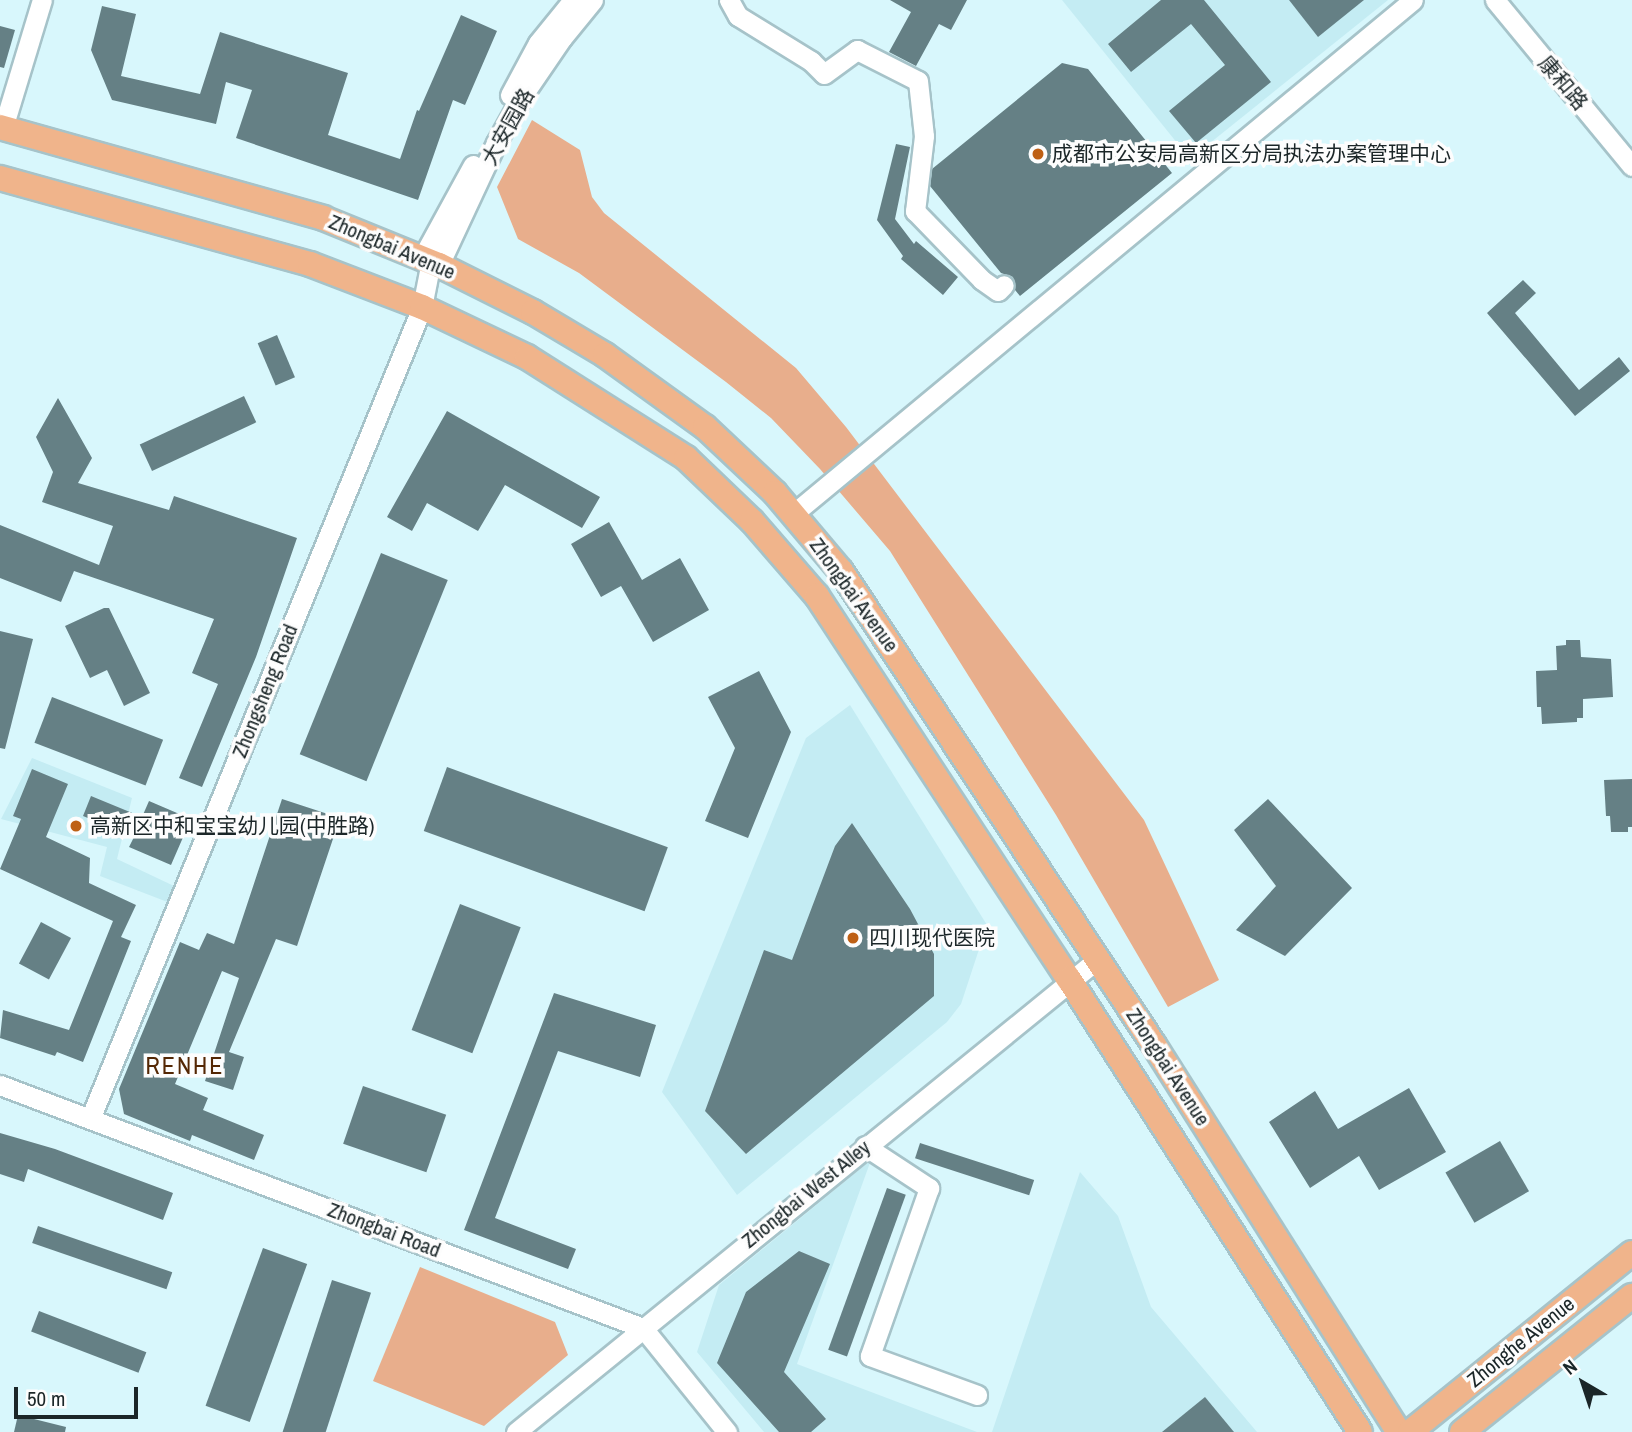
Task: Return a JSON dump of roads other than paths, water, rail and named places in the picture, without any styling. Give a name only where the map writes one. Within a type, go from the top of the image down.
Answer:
[{"type":"main road","name":"Zhongbai Avenue","points":[[2,127],[323,218],[430,261],[533,312],[659,391],[705,427],[793,514],[841,570],[1098,959],[1399,1432]]},
{"type":"main road","name":"Zhongbai Avenue","points":[[0,178],[310,264],[422,307],[527,357],[686,458],[752,521],[817,596],[1069,979],[1360,1432]]},
{"type":"main road","name":"Zhonghe Avenue","points":[[1410,1432],[1632,1252]]},
{"type":"main road","name":"Zhonghe Avenue","points":[[1462,1432],[1632,1296]]},
{"type":"street","points":[[2,127],[42,0]]},
{"type":"street","points":[[430,261],[538,43],[573,0]]},
{"type":"street","name":"大安园路","points":[[430,261],[521,98],[562,38],[593,0]]},
{"type":"street","points":[[729,0],[738,16],[811,61],[824,74],[857,50],[918,80],[924,136],[915,211],[982,281],[998,291],[1004,285]]},
{"type":"street","points":[[793,514],[1413,0]]},
{"type":"street","name":"康和路","points":[[1495,0],[1632,166]]},
{"type":"street","name":"Zhongsheng Road","points":[[90,1119],[422,307],[430,261]]},
{"type":"street","name":"Zhongbai West Alley","points":[[516,1432],[1069,979],[1098,959]]},
{"type":"street","name":"Zhongbai Road","points":[[0,1086],[643,1328]]},
{"type":"street","points":[[865,1146],[929,1188],[870,1356],[977,1395]]},
{"type":"street","points":[[643,1328],[727,1432]]},
{"type":"place","name":"成都市公安局高新区分局执法办案管理中心","points":[[1038,154]]},
{"type":"place","name":"高新区中和宝宝幼儿园(中胜路)","points":[[76,826]]},
{"type":"place","name":"四川现代医院","points":[[853,938]]},
{"type":"district","name":"RENHE","points":[[185,1066]]}]
